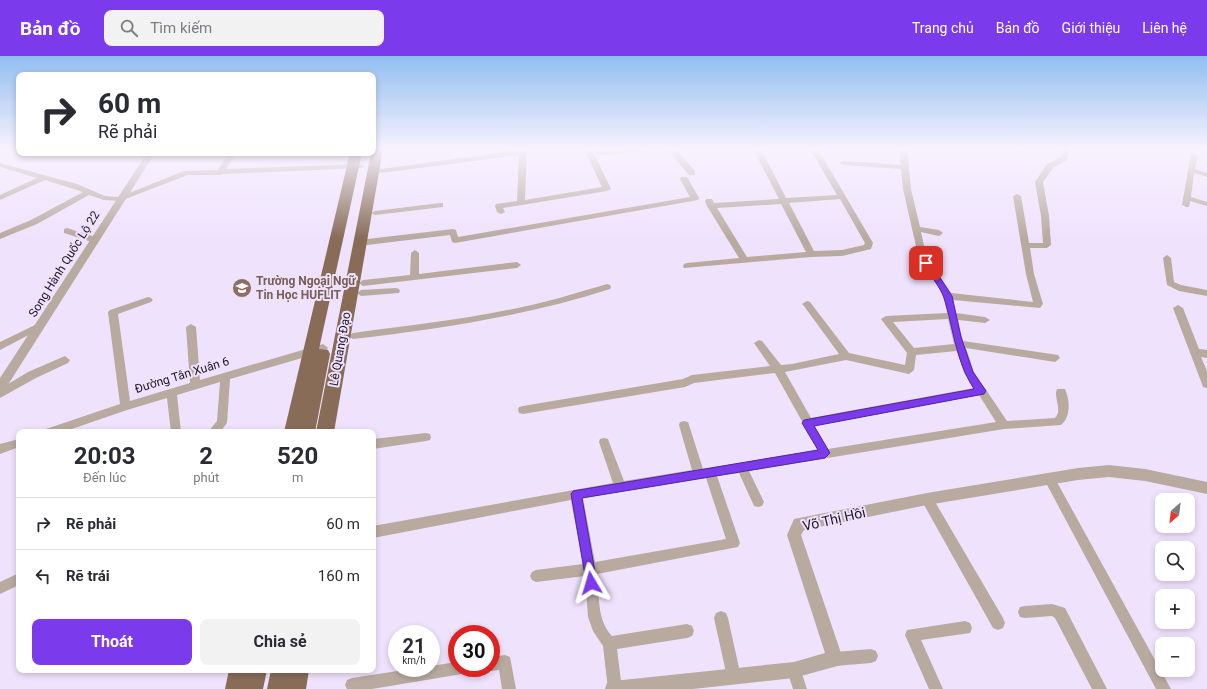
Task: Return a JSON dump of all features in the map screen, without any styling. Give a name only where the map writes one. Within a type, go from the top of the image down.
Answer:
[{"type":"highway","name":"Lê Quang Đạo","points":[[294,429],[317,350],[355,179]]},
{"type":"highway","name":"Lê Quang Đạo","points":[[336,429],[362,288],[365,242],[373,179]]},
{"type":"highway","name":"Lê Quang Đạo","points":[[326,429],[365,242],[375,213],[380,179]]},
{"type":"highway","name":"Lê Quang Đạo","points":[[306,429],[317,350]]},
{"type":"highway","points":[[236,689],[239,673]]},
{"type":"highway","points":[[252,689],[255,673]]},
{"type":"highway","points":[[278,689],[281,673]]},
{"type":"highway","points":[[296,689],[298,673]]},
{"type":"street","points":[[0,198],[42,179]]},
{"type":"street","points":[[50,179],[104,198],[120,199],[173,179]]},
{"type":"street","name":"Song Hành Quốc Lộ 22","points":[[0,388],[134,179]]},
{"type":"street","points":[[521,201],[522,179]]},
{"type":"street","points":[[500,212],[499,206],[521,201],[607,189],[602,179]]},
{"type":"street","points":[[365,242],[453,232],[455,240],[508,235],[695,198],[684,179]]},
{"type":"street","points":[[772,179],[811,254]]},
{"type":"street","points":[[687,266],[811,254],[842,253],[865,248],[869,245],[831,179]]},
{"type":"street","points":[[906,179],[907,189],[922,255],[948,296],[960,346],[969,373],[1004,425]]},
{"type":"street","points":[[1025,246],[1046,245],[1044,216],[1039,182],[1041,179]]},
{"type":"street","points":[[1190,179],[1186,201],[1207,204]]},
{"type":"street","points":[[0,236],[34,222],[89,192]]},
{"type":"street","points":[[948,296],[1037,306],[1038,304],[1030,274],[1017,196]]},
{"type":"street","points":[[745,261],[710,203],[842,197]]},
{"type":"street","points":[[375,213],[440,205]]},
{"type":"street","points":[[916,229],[939,233]]},
{"type":"street","points":[[67,231],[95,240]]},
{"type":"street","points":[[414,278],[415,253]]},
{"type":"street","points":[[1167,258],[1170,283],[1176,287],[1207,293]]},
{"type":"street","points":[[362,288],[414,278],[458,274],[517,264]]},
{"type":"street","points":[[353,336],[421,328],[500,315],[573,298],[607,287]]},
{"type":"street","points":[[362,288],[396,291]]},
{"type":"street","points":[[124,406],[123,379],[116,346],[113,312],[148,300]]},
{"type":"street","points":[[807,304],[846,356]]},
{"type":"street","points":[[1178,308],[1207,384]]},
{"type":"street","points":[[523,410],[685,383],[692,380],[792,368],[846,356],[909,370],[912,352],[886,319],[952,316],[985,320]]},
{"type":"street","points":[[0,346],[41,325]]},
{"type":"street","points":[[191,327],[195,385]]},
{"type":"street","points":[[759,344],[778,369],[825,453]]},
{"type":"street","points":[[912,352],[960,346],[1055,358]]},
{"type":"street","name":"Đường Tân Xuân 6","points":[[59,429],[124,406],[317,350]]},
{"type":"street","points":[[1194,352],[1207,354]]},
{"type":"street","points":[[0,394],[32,375],[65,360]]},
{"type":"street","points":[[216,429],[222,423],[225,376]]},
{"type":"street","points":[[807,423],[981,391]]},
{"type":"street","points":[[172,392],[176,429]]},
{"type":"street","points":[[376,531],[576,494],[825,453],[1004,425],[1058,422],[1062,419],[1063,414],[1060,392]]},
{"type":"street","points":[[536,576],[590,569],[734,543],[684,425]]},
{"type":"street","points":[[376,444],[426,436]]},
{"type":"street","points":[[604,442],[620,487]]},
{"type":"street","points":[[0,449],[16,444]]},
{"type":"street","points":[[742,467],[758,502]]},
{"type":"street","name":"Võ Thị Hồi","points":[[836,659],[794,535],[798,524],[927,499],[1049,478],[1109,471],[1145,475],[1207,488]]},
{"type":"street","points":[[1049,478],[1164,689]]},
{"type":"street","points":[[576,494],[590,569],[594,611],[604,638],[609,642],[614,689],[700,685],[734,677],[794,670],[836,659],[871,656]]},
{"type":"street","points":[[927,499],[998,623]]},
{"type":"street","points":[[0,588],[16,580]]},
{"type":"street","points":[[1025,612],[1052,610],[1060,613],[1100,689]]},
{"type":"street","points":[[721,618],[734,677]]},
{"type":"street","points":[[936,689],[912,635],[965,628]]},
{"type":"street","points":[[609,642],[687,632]]},
{"type":"street","points":[[500,663],[505,662],[509,689]]},
{"type":"street","points":[[352,685],[448,670]]},
{"type":"street","points":[[794,670],[800,689]]},
{"type":"place","name":"Trường Ngoại Ngữ Tin Học HUFLIT","points":[[242,288]]},
{"type":"route","points":[[591,583],[590,569],[576,494],[825,453],[807,423],[981,391],[969,373],[957,337],[948,296],[926,263]]}]
